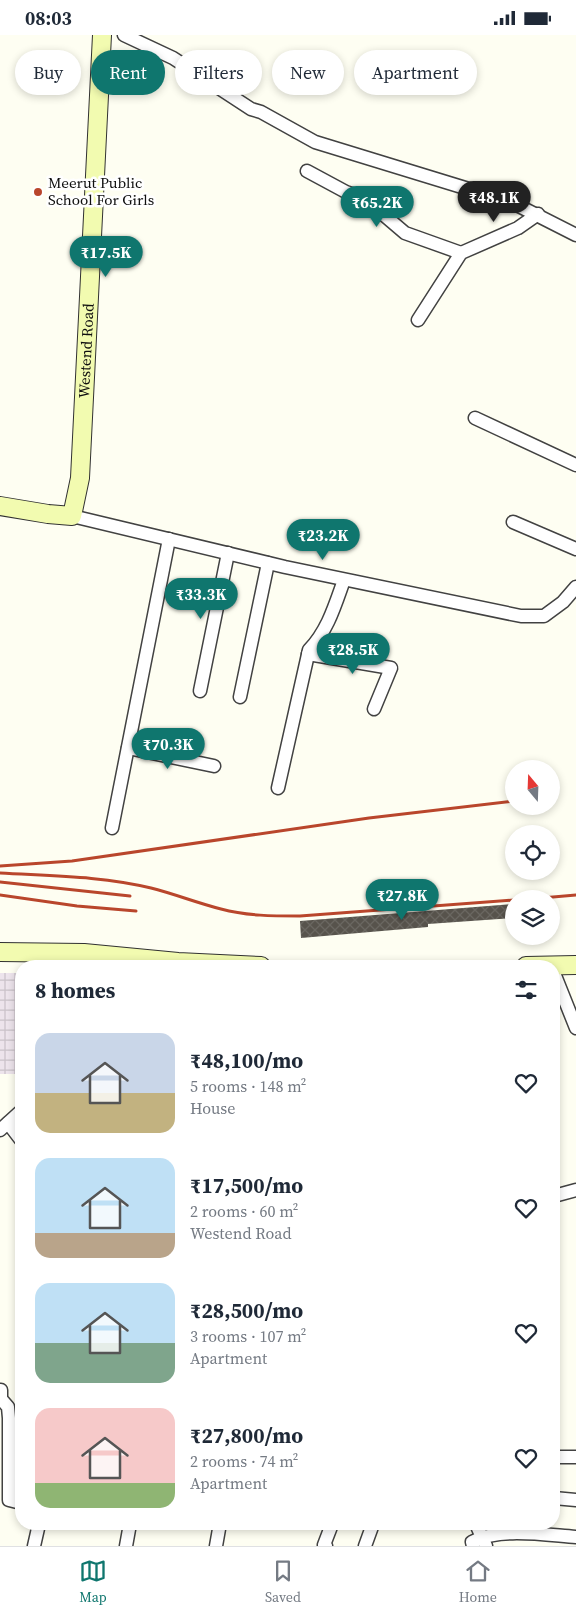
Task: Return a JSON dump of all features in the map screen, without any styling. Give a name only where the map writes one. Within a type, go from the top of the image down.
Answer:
[{"type":"street","points":[[102,39],[124,35],[173,58],[251,109],[261,112],[315,143],[511,202],[538,214],[576,235]]},
{"type":"street","name":"Westend Road","points":[[72,515],[80,478],[102,39]]},
{"type":"street","points":[[307,171],[346,192],[364,198],[405,233],[461,253]]},
{"type":"street","points":[[418,320],[461,253],[518,228],[538,214]]},
{"type":"street","points":[[475,418],[576,465]]},
{"type":"street","points":[[0,505],[48,514],[72,515],[268,563],[521,616],[544,616],[563,602],[576,587]]},
{"type":"street","points":[[514,522],[576,549]]},
{"type":"street","points":[[112,828],[169,539]]},
{"type":"street","points":[[200,691],[228,553]]},
{"type":"street","points":[[240,697],[268,563]]},
{"type":"street","points":[[278,788],[309,650],[320,639],[344,580]]},
{"type":"street","points":[[308,654],[391,668],[374,709]]},
{"type":"street","points":[[128,748],[214,766]]},
{"type":"street","points":[[0,952],[84,953],[143,960]]},
{"type":"street","points":[[560,967],[576,965]]},
{"type":"street","points":[[560,988],[576,1028]]},
{"type":"street","points":[[15,1116],[4,1126],[15,1135]]},
{"type":"street","points":[[560,1195],[576,1190]]},
{"type":"street","points":[[1,1390],[1,1399],[8,1407],[9,1418],[4,1501]]},
{"type":"street","points":[[560,1457],[576,1457]]},
{"type":"street","points":[[560,1499],[576,1500]]},
{"type":"street","points":[[34,1546],[38,1530]]},
{"type":"street","points":[[126,1546],[129,1530]]},
{"type":"street","points":[[216,1546],[219,1530]]},
{"type":"street","points":[[326,1546],[324,1545],[330,1530]]},
{"type":"street","points":[[365,1546],[371,1530]]},
{"type":"street","points":[[477,1530],[480,1543],[531,1533],[576,1537]]},
{"type":"shaded area","points":[[0,973],[15,973],[15,1074],[0,1074]]},
{"type":"building","points":[[505,905],[505,919],[428,924],[428,927],[301,938],[300,921]]},
{"type":"railway","points":[[0,866],[72,861],[369,818],[505,802]]},
{"type":"railway","points":[[0,873],[114,881],[160,890],[221,909],[260,915],[300,916],[505,901]]},
{"type":"railway","points":[[0,882],[130,896]]},
{"type":"railway","points":[[0,895],[77,906],[136,911]]},
{"type":"railway","points":[[560,896],[576,895]]},
{"type":"place","name":"Meerut Public School For Girls","points":[[38,192]]}]
